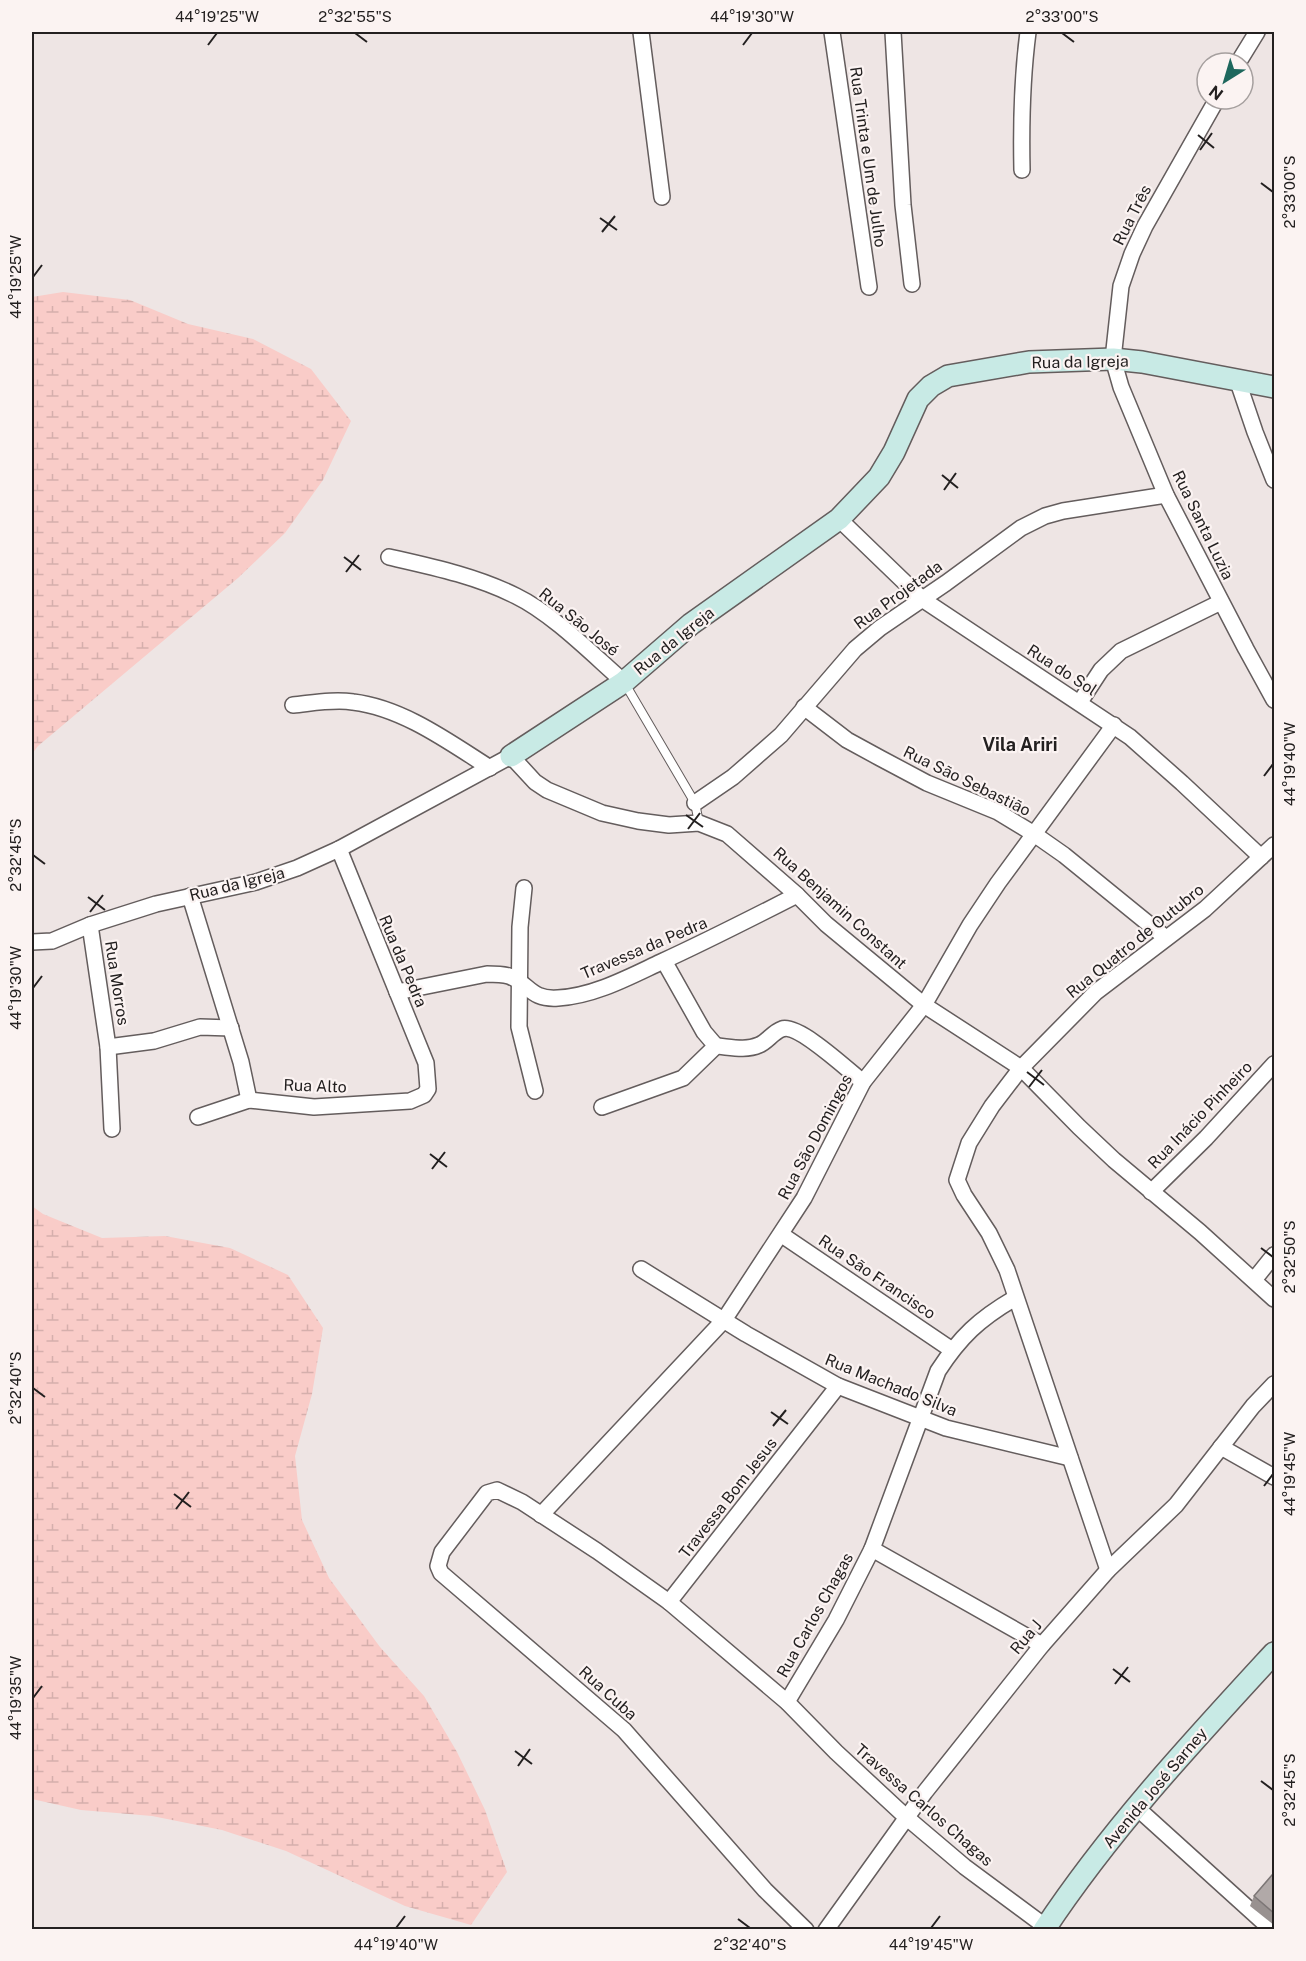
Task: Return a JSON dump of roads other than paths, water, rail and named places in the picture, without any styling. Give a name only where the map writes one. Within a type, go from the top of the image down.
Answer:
[{"type":"street","points":[[641,32],[662,197]]},
{"type":"street","name":"Rua Trinta e Um de Julho","points":[[832,32],[869,287]]},
{"type":"street","points":[[893,32],[903,206],[912,284]]},
{"type":"street","points":[[1022,170],[1024,59],[1028,32]]},
{"type":"street","points":[[1245,51],[1257,32]]},
{"type":"street","name":"Rua Três","points":[[1113,359],[1121,286],[1132,254],[1150,216],[1210,111]]},
{"type":"street","name":"Rua da Igreja","points":[[32,942],[52,941],[90,925],[156,904],[256,882],[297,868],[339,849],[511,756],[624,682],[691,624],[839,519],[879,477],[894,452],[918,399],[931,386],[948,376],[1029,362],[1113,359],[1142,362],[1275,387]]},
{"type":"street","name":"Rua Santa Luzia","points":[[1113,359],[1121,387],[1166,495],[1275,700]]},
{"type":"street","points":[[1237,379],[1255,432],[1275,480]]},
{"type":"street","name":"Rua Projetada","points":[[695,803],[733,777],[781,735],[855,649],[880,628],[1021,528],[1045,516],[1166,495]]},
{"type":"street","name":"Rua do Sol","points":[[839,519],[922,599],[1114,725],[1182,783],[1261,857]]},
{"type":"street","name":"Rua São José","points":[[389,557],[475,578],[519,597],[561,627],[624,682]]},
{"type":"street","points":[[1080,702],[1101,670],[1121,651],[1221,602]]},
{"type":"street","points":[[293,705],[333,701],[354,702],[387,710],[426,729],[490,768]]},
{"type":"street","name":"Rua São Sebastião","points":[[804,707],[847,740],[880,759],[927,783],[998,812],[1034,834],[1064,855],[1166,938]]},
{"type":"street","name":"Rua São Domingos","points":[[541,1515],[724,1320],[782,1235],[804,1198],[863,1082],[924,1005],[970,925],[1114,725]]},
{"type":"street","name":"Rua Benjamin Constant","points":[[511,756],[535,782],[547,790],[602,813],[669,825],[699,823],[727,834],[797,895],[826,924],[924,1005],[1021,1068],[1079,1127],[1275,1299]]},
{"type":"street","name":"Rua Quatro de Outubro","points":[[1070,1458],[1007,1270],[989,1233],[957,1180],[969,1143],[992,1106],[1021,1068],[1096,992],[1205,909],[1275,845]]},
{"type":"street","name":"Rua da Pedra","points":[[339,849],[426,1063],[428,1089]]},
{"type":"street","points":[[524,888],[520,927],[519,1027],[535,1091]]},
{"type":"street","name":"Travessa da Pedra","points":[[397,992],[487,974],[501,974],[521,982],[532,993],[540,997],[557,998],[583,994],[614,984],[712,939],[797,895]]},
{"type":"street","points":[[190,896],[242,1062],[249,1100]]},
{"type":"street","name":"Rua Morros","points":[[90,925],[108,1047],[112,1129]]},
{"type":"street","points":[[664,961],[704,1032],[717,1046],[741,1048],[759,1045],[781,1029],[789,1028],[802,1034],[863,1082]]},
{"type":"street","name":"Rua Morros","points":[[108,1047],[154,1041],[200,1027],[231,1028]]},
{"type":"street","points":[[602,1107],[683,1077],[717,1046]]},
{"type":"street","name":"Rua Inácio Pinheiro","points":[[1151,1192],[1206,1138],[1275,1064]]},
{"type":"street","name":"Rua Alto","points":[[198,1117],[249,1100],[314,1107],[357,1105],[411,1101],[423,1095],[428,1089]]},
{"type":"street","name":"Rua São Francisco","points":[[782,1235],[952,1350]]},
{"type":"street","points":[[1254,1280],[1275,1255]]},
{"type":"street","name":"Rua Machado Silva","points":[[641,1269],[801,1367],[838,1386],[920,1419],[957,1431],[1070,1458]]},
{"type":"street","name":"Rua Carlos Chagas","points":[[492,1490],[497,1490],[522,1502],[669,1602],[787,1702],[836,1620],[872,1549],[938,1371],[952,1350],[987,1314],[1015,1298]]},
{"type":"street","name":"Rua J","points":[[826,1929],[906,1817],[1042,1645],[1108,1570],[1176,1505],[1253,1406],[1275,1384]]},
{"type":"street","name":"Travessa Bom Jesus","points":[[669,1602],[838,1386]]},
{"type":"street","points":[[1221,1447],[1275,1477]]},
{"type":"street","points":[[1070,1458],[1108,1570]]},
{"type":"street","name":"Rua Cuba","points":[[492,1490],[480,1501],[442,1552],[438,1566],[441,1573],[624,1730],[757,1881],[806,1929]]},
{"type":"street","points":[[872,1549],[1042,1645]]},
{"type":"street","name":"Avenida José Sarney","points":[[1045,1928],[1136,1807],[1193,1740],[1274,1653]]},
{"type":"street","name":"Travessa Carlos Chagas","points":[[787,1702],[836,1752],[906,1817],[1045,1928]]},
{"type":"street","points":[[1136,1807],[1254,1924],[1272,1929]]},
{"type":"lane","name":"Rua São José","points":[[624,682],[695,803],[699,823]]},
{"type":"district","name":"Vila Ariri","points":[[1020,744]]}]
